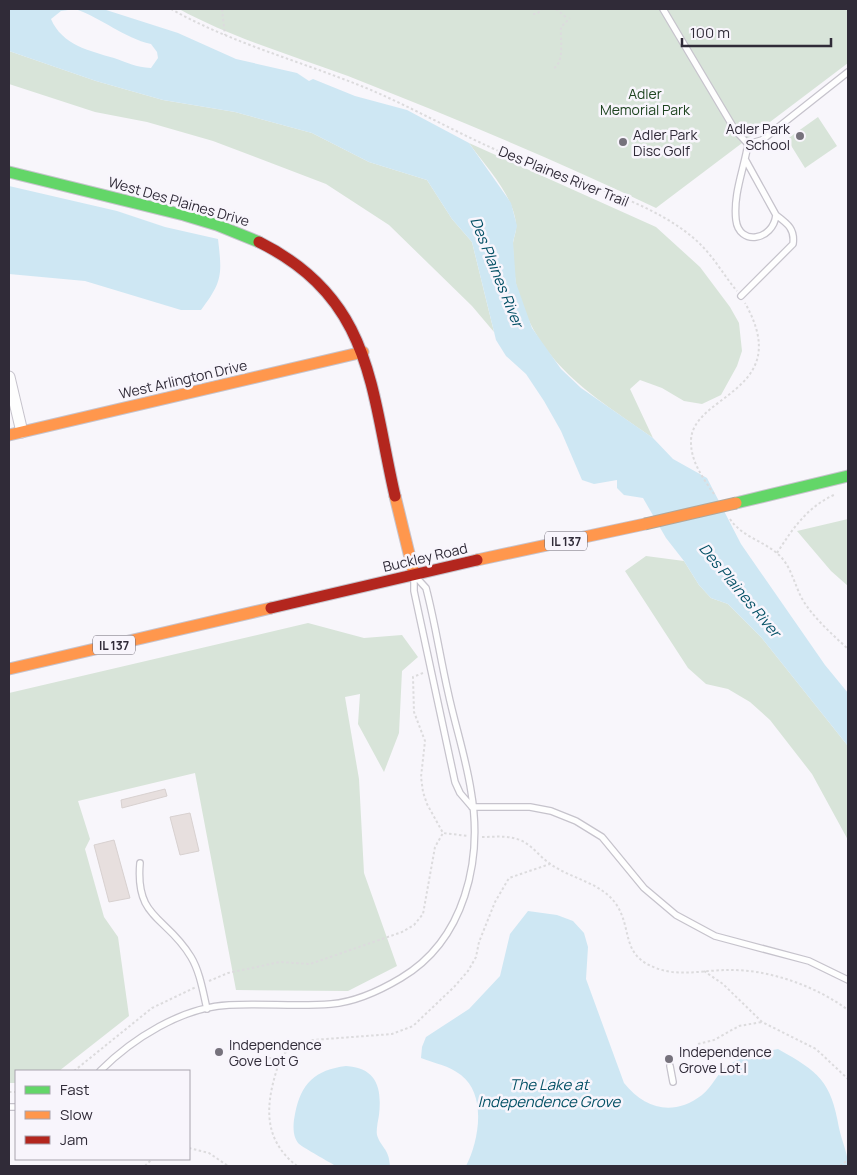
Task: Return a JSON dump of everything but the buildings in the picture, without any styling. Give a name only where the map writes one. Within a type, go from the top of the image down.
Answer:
[{"type":"street","name":"West Des Plaines Drive","points":[[9,172],[228,228],[262,242],[296,263],[324,286],[346,315],[363,352],[414,574]]},
{"type":"street","name":"West Arlington Drive","points":[[9,435],[363,352]]},
{"type":"street","points":[[9,377],[22,432]]},
{"type":"street","name":"Buckley Road","points":[[9,669],[414,574],[644,524],[848,476]]},
{"type":"lane","points":[[663,9],[735,130],[748,144]]},
{"type":"lane","points":[[748,144],[762,140],[848,72]]},
{"type":"lane","points":[[748,144],[740,171],[736,220],[738,228],[750,237],[764,235],[775,224],[776,215]]},
{"type":"lane","points":[[741,296],[793,244],[794,234],[790,226],[776,215],[745,159]]},
{"type":"lane","points":[[414,574],[414,591],[455,782],[460,793],[472,807],[530,807],[551,811],[576,821],[602,837],[644,888],[676,915],[714,936],[809,961],[848,980]]},
{"type":"lane","points":[[101,1070],[114,1058],[139,1041],[167,1024],[196,1011],[226,1005],[332,1004],[374,992],[412,971],[446,936],[463,904],[473,863],[472,792],[446,685],[426,588],[414,574]]},
{"type":"lane","points":[[424,633],[436,630]]},
{"type":"lane","points":[[140,863],[139,889],[144,902],[192,958],[207,1009]]},
{"type":"lane","points":[[670,1066],[673,1082]]},
{"type":"path","name":"Des Plaines River Trail","points":[[171,9],[205,28],[370,90],[524,162],[586,183],[653,212],[681,228],[703,246],[750,311],[756,334],[756,360],[745,382],[710,408],[693,430],[691,442],[694,463],[700,473]]},
{"type":"path","points":[[222,9],[225,35]]},
{"type":"path","points":[[532,14],[537,14],[542,9]]},
{"type":"path","points":[[554,68],[558,65],[560,59],[561,27],[570,18],[565,18],[556,9]]},
{"type":"path","points":[[777,554],[808,512],[820,502],[843,493]]},
{"type":"path","points":[[740,530],[777,554],[790,570],[804,604],[823,626],[848,649]]},
{"type":"path","points":[[432,671],[412,677],[412,699],[414,712],[425,741],[421,777],[423,792],[426,804],[443,834],[451,836],[506,836],[520,840],[530,845],[550,864],[608,893],[619,908],[630,946],[637,957],[656,968],[670,972],[731,970],[766,974],[804,986],[848,1010]]},
{"type":"path","points":[[75,1070],[152,1008],[228,973],[280,962],[310,964],[402,932],[414,925],[422,914],[435,847],[443,834]]},
{"type":"path","points":[[297,1166],[276,1141],[270,1128],[268,1114],[272,1082],[282,1054],[313,1040],[392,1034],[414,1026],[468,971],[476,957],[479,942],[495,902],[509,878],[550,864]]},
{"type":"path","points":[[704,971],[723,984],[762,1022],[816,1049],[848,1079]]},
{"type":"path","points":[[698,1044],[714,1040],[739,1026],[762,1022]]},
{"type":"path","points":[[268,1058],[280,1060]]},
{"type":"path","points":[[190,1148],[209,1153],[228,1166]]},
{"type":"path","points":[[840,1166],[848,1160]]},
{"type":"green space","name":"Adler Park Disc Golf","points":[[179,9],[848,9],[848,63],[656,208],[465,123],[348,76],[220,29]]},
{"type":"green space","points":[[9,51],[96,81],[163,100],[235,112],[312,133],[369,162],[427,180],[452,219],[472,242],[494,332],[472,306],[389,225],[326,184],[213,141],[147,122],[95,112],[9,84]]},
{"type":"green space","points":[[818,117],[837,146],[805,168],[787,139]]},
{"type":"green space","points":[[469,143],[656,227],[700,267],[730,307],[739,323],[742,351],[737,366],[721,395],[702,404],[684,401],[662,388],[640,380],[630,389],[653,438],[588,391],[569,374],[552,356],[537,335],[525,312],[516,284],[513,258],[513,243],[516,231],[514,213],[498,181]]},
{"type":"green space","points":[[848,519],[848,586],[831,571],[797,531]]},
{"type":"green space","points":[[646,556],[684,561],[699,585],[711,598],[728,604],[761,637],[848,746],[848,840],[812,774],[770,720],[750,702],[728,689],[706,684],[688,668],[625,571]]},
{"type":"green space","points":[[308,623],[364,638],[402,635],[418,657],[402,671],[399,733],[384,772],[358,724],[360,694],[345,697],[359,779],[364,873],[397,966],[348,991],[236,990],[195,773],[78,801],[90,839],[85,849],[104,917],[118,937],[129,1016],[60,1070],[15,1070],[15,1083],[9,1083],[9,693]]},
{"type":"water","name":"Des Plaines River","points":[[9,9],[75,9],[103,9],[178,33],[236,59],[297,73],[309,81],[313,79],[355,96],[407,110],[469,143],[511,203],[517,226],[513,242],[516,283],[532,328],[561,369],[581,388],[653,438],[673,459],[707,478],[741,544],[825,665],[848,693],[848,746],[761,637],[728,604],[711,598],[699,585],[684,561],[666,538],[643,498],[624,495],[617,488],[617,480],[594,484],[582,480],[561,431],[544,401],[526,374],[506,356],[496,340],[472,242],[452,219],[427,180],[369,162],[312,133],[235,112],[163,100],[96,81],[9,51]],"holes":[[[75,9],[132,37],[151,44],[157,52],[158,58],[151,68],[140,67],[78,46],[62,35],[51,19],[61,11]]]},
{"type":"water","points":[[9,186],[117,211],[165,227],[218,239],[220,269],[214,292],[201,310],[181,310],[85,281],[9,274]]},
{"type":"water","name":"The Lake at Independence Grove","points":[[528,911],[557,915],[573,921],[584,933],[588,947],[586,979],[624,1083],[632,1092],[650,1104],[660,1107],[681,1106],[702,1095],[727,1066],[752,1055],[778,1049],[804,1064],[827,1088],[836,1112],[848,1166],[466,1166],[471,1156],[477,1131],[478,1119],[475,1094],[461,1075],[447,1067],[421,1058],[422,1047],[426,1037],[469,1009],[500,976],[510,934]]},
{"type":"water","points":[[346,1066],[365,1071],[375,1081],[378,1088],[380,1105],[377,1135],[387,1152],[390,1166],[336,1166],[299,1144],[295,1137],[295,1114],[301,1094],[306,1086],[311,1080],[326,1071]]},
{"type":"traffic: fast","points":[[9,172],[184,215],[217,225],[259,242]]},
{"type":"traffic: fast","points":[[736,503],[848,476]]},
{"type":"traffic: slow","points":[[9,435],[363,352]]},
{"type":"traffic: slow","points":[[395,496],[414,574]]},
{"type":"traffic: slow","points":[[645,524],[736,503]]},
{"type":"traffic: slow","points":[[477,560],[645,524]]},
{"type":"traffic: slow","points":[[9,669],[271,608]]},
{"type":"traffic: jam","points":[[259,242],[297,265],[325,291],[346,319],[360,350],[371,383],[395,496]]},
{"type":"traffic: jam","points":[[271,608],[477,560]]},
{"type":"place","name":"Adler Park School","points":[[800,136]]},
{"type":"place","name":"Adler Park Disc Golf","points":[[623,142]]},
{"type":"place","name":"Independence Gove Lot G","points":[[219,1052]]},
{"type":"place","name":"Independence Grove Lot I","points":[[669,1059]]},
{"type":"park label","name":"Adler Memorial Park","points":[[645,102]]}]
